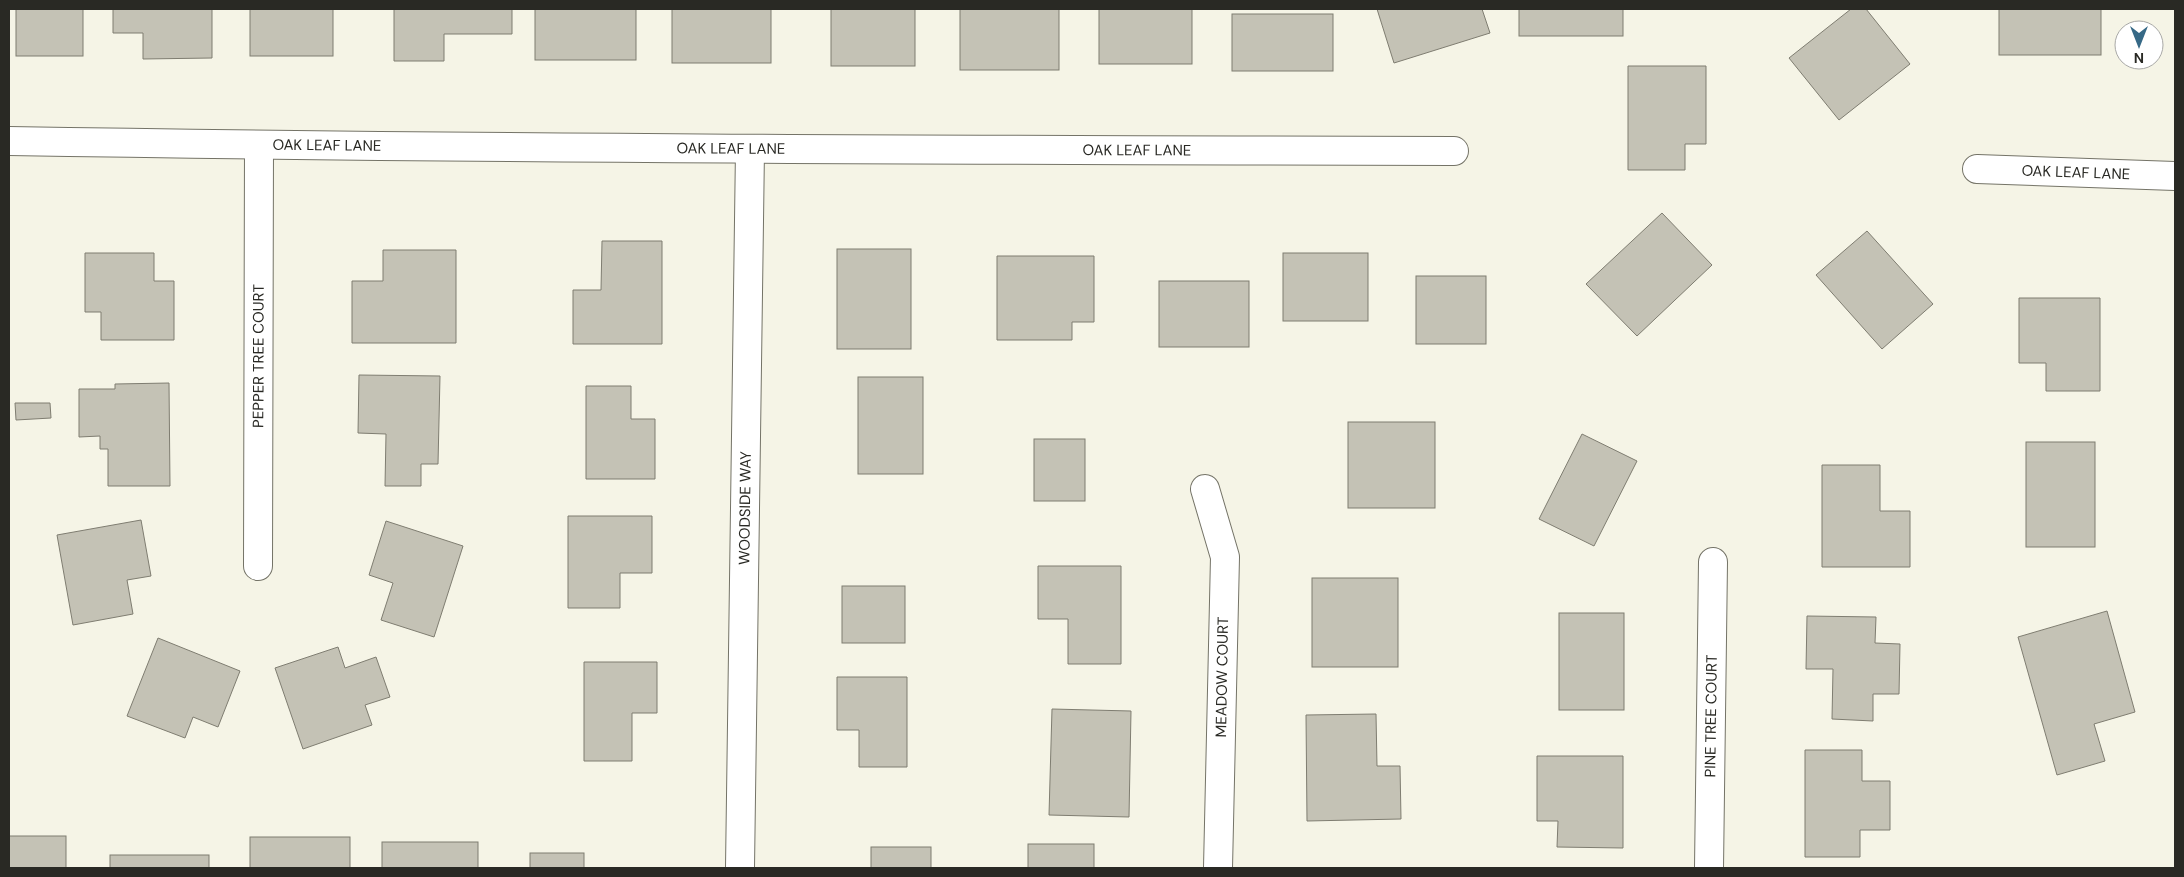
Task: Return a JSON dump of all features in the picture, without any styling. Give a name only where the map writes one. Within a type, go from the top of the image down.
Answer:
[{"type":"street","name":"OAK LEAF LANE","points":[[9,141],[750,149],[1454,151]]},
{"type":"street","name":"PEPPER TREE COURT","points":[[258,566],[259,145]]},
{"type":"street","name":"WOODSIDE WAY","points":[[740,868],[750,149]]},
{"type":"street","name":"OAK LEAF LANE","points":[[1977,169],[2175,176]]},
{"type":"street","name":"MEADOW COURT","points":[[1205,489],[1225,557],[1218,868]]},
{"type":"street","name":"PINE TREE COURT","points":[[1709,868],[1713,562]]},
{"type":"building","points":[[16,9],[83,9],[83,56],[16,56]]},
{"type":"building","points":[[113,9],[212,9],[212,58],[143,59],[143,33],[113,33]]},
{"type":"building","points":[[250,9],[333,9],[333,56],[250,56]]},
{"type":"building","points":[[394,9],[512,9],[512,34],[444,34],[444,61],[394,61]]},
{"type":"building","points":[[535,9],[636,9],[636,60],[535,60]]},
{"type":"building","points":[[672,9],[771,9],[771,63],[672,63]]},
{"type":"building","points":[[831,9],[915,9],[915,66],[831,66]]},
{"type":"building","points":[[960,9],[1059,9],[1059,70],[960,70]]},
{"type":"building","points":[[1099,9],[1192,9],[1192,64],[1099,64]]},
{"type":"building","points":[[1377,9],[1482,9],[1490,33],[1394,63]]},
{"type":"building","points":[[1519,9],[1623,9],[1623,36],[1519,36]]},
{"type":"building","points":[[1851,9],[1866,9],[1910,64],[1839,120],[1789,58]]},
{"type":"building","points":[[1999,9],[2101,9],[2101,55],[1999,55]]},
{"type":"building","points":[[1232,14],[1333,14],[1333,71],[1232,71]]},
{"type":"building","points":[[1628,66],[1706,66],[1706,144],[1685,144],[1685,170],[1628,170]]},
{"type":"building","points":[[1662,213],[1712,265],[1637,336],[1586,284]]},
{"type":"building","points":[[1867,231],[1933,304],[1882,349],[1816,275]]},
{"type":"building","points":[[602,241],[662,241],[662,344],[573,344],[573,290],[601,290]]},
{"type":"building","points":[[837,249],[911,249],[911,349],[837,349]]},
{"type":"building","points":[[383,250],[456,250],[456,343],[352,343],[352,281],[383,281]]},
{"type":"building","points":[[85,253],[154,253],[154,281],[174,281],[174,340],[101,340],[101,312],[85,312]]},
{"type":"building","points":[[1283,253],[1368,253],[1368,321],[1283,321]]},
{"type":"building","points":[[997,256],[1094,256],[1094,322],[1072,322],[1072,340],[997,340]]},
{"type":"building","points":[[1416,276],[1486,276],[1486,344],[1416,344]]},
{"type":"building","points":[[1159,281],[1249,281],[1249,347],[1159,347]]},
{"type":"building","points":[[2019,298],[2100,298],[2100,391],[2046,391],[2046,363],[2019,363]]},
{"type":"building","points":[[359,375],[440,376],[438,464],[421,464],[421,486],[385,486],[386,434],[358,433]]},
{"type":"building","points":[[858,377],[923,377],[923,474],[858,474]]},
{"type":"building","points":[[169,383],[170,486],[108,486],[108,449],[100,449],[100,436],[79,437],[79,389],[115,389],[115,384]]},
{"type":"building","points":[[586,386],[631,386],[631,419],[655,419],[655,479],[586,479]]},
{"type":"building","points":[[15,403],[50,403],[51,418],[16,420]]},
{"type":"building","points":[[1348,422],[1435,422],[1435,508],[1348,508]]},
{"type":"building","points":[[1582,434],[1637,461],[1594,546],[1539,519]]},
{"type":"building","points":[[1034,439],[1085,439],[1085,501],[1034,501]]},
{"type":"building","points":[[2026,442],[2095,442],[2095,547],[2026,547]]},
{"type":"building","points":[[1822,465],[1880,465],[1880,511],[1910,511],[1910,567],[1822,567]]},
{"type":"building","points":[[568,516],[652,516],[652,573],[620,573],[620,608],[568,608]]},
{"type":"building","points":[[141,520],[151,576],[127,580],[133,614],[73,625],[57,535]]},
{"type":"building","points":[[386,521],[463,546],[434,637],[381,620],[393,583],[369,575]]},
{"type":"building","points":[[1038,566],[1121,566],[1121,664],[1068,664],[1068,619],[1038,619]]},
{"type":"building","points":[[1312,578],[1398,578],[1398,667],[1312,667]]},
{"type":"building","points":[[842,586],[905,586],[905,643],[842,643]]},
{"type":"building","points":[[2107,611],[2135,712],[2094,724],[2105,761],[2057,775],[2018,637]]},
{"type":"building","points":[[1559,613],[1624,613],[1624,710],[1559,710]]},
{"type":"building","points":[[1807,616],[1876,617],[1875,643],[1900,644],[1899,694],[1873,694],[1873,721],[1832,719],[1833,669],[1806,669]]},
{"type":"building","points":[[158,638],[240,671],[218,727],[193,717],[185,738],[127,716]]},
{"type":"building","points":[[338,647],[345,668],[376,657],[390,697],[365,705],[372,725],[303,749],[275,668]]},
{"type":"building","points":[[584,662],[657,662],[657,713],[632,713],[632,761],[584,761]]},
{"type":"building","points":[[837,677],[907,677],[907,767],[859,767],[859,730],[837,730]]},
{"type":"building","points":[[1052,709],[1131,711],[1129,817],[1049,815]]},
{"type":"building","points":[[1376,714],[1377,766],[1400,766],[1401,819],[1307,821],[1306,715]]},
{"type":"building","points":[[1805,750],[1862,750],[1862,781],[1890,781],[1890,830],[1860,830],[1860,857],[1805,857]]},
{"type":"building","points":[[1537,756],[1623,756],[1623,848],[1557,847],[1558,821],[1537,821]]},
{"type":"building","points":[[9,836],[66,836],[66,868],[9,868]]},
{"type":"building","points":[[250,837],[350,837],[350,868],[250,868]]},
{"type":"building","points":[[382,842],[478,842],[478,868],[382,868]]},
{"type":"building","points":[[1028,844],[1094,844],[1094,868],[1028,868]]},
{"type":"building","points":[[871,847],[931,847],[931,868],[871,868]]},
{"type":"building","points":[[530,853],[584,853],[584,868],[530,868]]},
{"type":"building","points":[[110,855],[209,855],[209,868],[110,868]]}]
